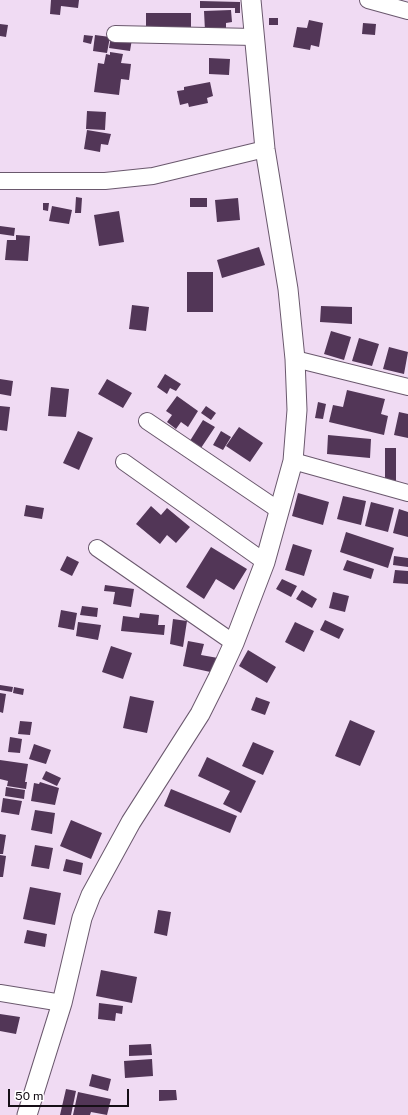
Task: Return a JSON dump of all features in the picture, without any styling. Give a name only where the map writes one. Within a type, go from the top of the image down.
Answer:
[{"type":"street","points":[[27,1115],[62,1003],[82,918],[91,895],[132,822],[200,714],[234,643],[265,562],[293,461],[297,410],[295,359],[288,289],[265,149],[251,0]]},
{"type":"street","points":[[368,0],[408,11]]},
{"type":"street","points":[[116,34],[254,37]]},
{"type":"street","points":[[0,181],[105,181],[153,176],[265,149]]},
{"type":"street","points":[[295,359],[408,387]]},
{"type":"street","points":[[147,421],[280,511]]},
{"type":"street","points":[[293,461],[408,493]]},
{"type":"street","points":[[124,462],[265,562]]},
{"type":"street","points":[[98,548],[234,643]]},
{"type":"street","points":[[0,993],[62,1003]]},
{"type":"building","points":[[51,0],[79,0],[78,8],[61,6],[60,15],[50,14]]},
{"type":"building","points":[[200,1],[240,2],[240,13],[235,13],[235,8],[200,8]]},
{"type":"building","points":[[231,10],[232,22],[226,23],[226,31],[205,31],[204,11]]},
{"type":"building","points":[[146,13],[191,13],[191,33],[146,33]]},
{"type":"building","points":[[269,18],[278,18],[278,25],[269,25]]},
{"type":"building","points":[[309,20],[323,23],[319,47],[311,45],[310,50],[293,47],[297,27],[307,28]]},
{"type":"building","points":[[363,23],[376,24],[375,35],[362,34]]},
{"type":"building","points":[[0,24],[8,25],[6,37],[0,36]]},
{"type":"building","points":[[84,35],[93,36],[91,44],[83,42]]},
{"type":"building","points":[[95,35],[110,37],[107,53],[93,51]]},
{"type":"building","points":[[111,36],[132,39],[130,51],[109,48]]},
{"type":"building","points":[[110,52],[123,54],[121,63],[131,64],[129,80],[121,79],[119,95],[94,92],[98,63],[104,64],[106,54],[110,55]]},
{"type":"building","points":[[209,58],[230,59],[229,75],[209,74]]},
{"type":"building","points":[[210,82],[213,96],[207,98],[208,103],[189,107],[188,103],[180,105],[177,91],[184,90],[184,87]]},
{"type":"building","points":[[87,111],[106,112],[105,130],[86,129]]},
{"type":"building","points":[[87,130],[111,134],[108,145],[101,144],[100,152],[84,149]]},
{"type":"building","points":[[76,197],[82,198],[81,213],[75,213]]},
{"type":"building","points":[[190,198],[207,198],[207,207],[190,207]]},
{"type":"building","points":[[238,198],[240,220],[217,222],[215,200]]},
{"type":"building","points":[[43,203],[49,203],[48,211],[43,210]]},
{"type":"building","points":[[52,206],[72,210],[69,224],[49,221]]},
{"type":"building","points":[[119,211],[124,242],[99,246],[94,215]]},
{"type":"building","points":[[0,226],[15,228],[14,236],[0,234]]},
{"type":"building","points":[[16,235],[30,236],[28,261],[5,260],[7,240],[16,240]]},
{"type":"building","points":[[259,247],[265,265],[222,278],[217,260]]},
{"type":"building","points":[[187,272],[213,272],[213,312],[187,312]]},
{"type":"building","points":[[132,305],[149,307],[146,331],[129,329]]},
{"type":"building","points":[[321,306],[352,307],[352,324],[320,322]]},
{"type":"building","points":[[331,331],[351,337],[344,360],[324,354]]},
{"type":"building","points":[[359,338],[379,344],[372,366],[352,361]]},
{"type":"building","points":[[389,347],[408,352],[404,374],[383,369]]},
{"type":"building","points":[[165,374],[181,384],[176,391],[170,388],[167,394],[157,387]]},
{"type":"building","points":[[0,379],[13,381],[11,396],[0,394]]},
{"type":"building","points":[[107,379],[132,393],[123,408],[98,394]]},
{"type":"building","points":[[51,387],[69,389],[66,417],[48,416]]},
{"type":"building","points":[[347,390],[385,399],[381,414],[388,416],[384,435],[329,422],[333,405],[343,407]]},
{"type":"building","points":[[177,396],[198,411],[188,427],[181,422],[176,429],[167,422],[172,415],[166,411]]},
{"type":"building","points":[[318,402],[326,404],[323,419],[315,418]]},
{"type":"building","points":[[0,406],[10,407],[7,431],[0,430]]},
{"type":"building","points":[[206,406],[216,413],[211,420],[201,413]]},
{"type":"building","points":[[399,412],[408,414],[408,438],[394,435]]},
{"type":"building","points":[[203,420],[215,427],[199,451],[188,444]]},
{"type":"building","points":[[239,427],[263,443],[250,462],[226,446]]},
{"type":"building","points":[[78,431],[93,438],[79,470],[63,463]]},
{"type":"building","points":[[221,431],[231,437],[223,450],[213,445]]},
{"type":"building","points":[[328,435],[371,439],[370,458],[327,454]]},
{"type":"building","points":[[385,448],[396,448],[396,483],[385,483]]},
{"type":"building","points":[[298,493],[329,502],[323,525],[292,516]]},
{"type":"building","points":[[343,496],[366,501],[361,525],[337,519]]},
{"type":"building","points":[[371,502],[394,508],[388,532],[365,526]]},
{"type":"building","points":[[26,505],[44,508],[42,519],[24,516]]},
{"type":"building","points":[[151,506],[161,515],[167,508],[190,527],[176,543],[167,535],[160,544],[136,524]]},
{"type":"building","points":[[399,509],[408,512],[408,537],[393,533]]},
{"type":"building","points":[[346,532],[394,548],[388,568],[340,552]]},
{"type":"building","points":[[293,544],[312,550],[304,576],[285,570]]},
{"type":"building","points":[[211,547],[247,569],[234,590],[216,579],[204,599],[186,587]]},
{"type":"building","points":[[67,556],[79,562],[72,576],[60,570]]},
{"type":"building","points":[[394,556],[408,558],[408,567],[393,565]]},
{"type":"building","points":[[347,560],[374,569],[371,579],[343,570]]},
{"type":"building","points":[[395,570],[408,571],[408,584],[393,583]]},
{"type":"building","points":[[282,579],[297,586],[291,597],[276,589]]},
{"type":"building","points":[[105,585],[134,589],[131,607],[113,604],[115,592],[104,591]]},
{"type":"building","points":[[302,590],[317,599],[312,608],[296,599]]},
{"type":"building","points":[[333,592],[349,596],[345,612],[329,608]]},
{"type":"building","points":[[82,606],[98,608],[97,617],[80,615]]},
{"type":"building","points":[[61,610],[77,613],[74,630],[58,627]]},
{"type":"building","points":[[140,613],[159,615],[158,625],[165,625],[164,635],[121,631],[123,616],[139,618]]},
{"type":"building","points":[[173,619],[187,621],[183,647],[170,644]]},
{"type":"building","points":[[325,620],[344,629],[339,639],[320,630]]},
{"type":"building","points":[[78,622],[101,625],[98,640],[76,636]]},
{"type":"building","points":[[295,622],[314,631],[304,652],[285,642]]},
{"type":"building","points":[[188,641],[204,644],[201,655],[218,658],[215,673],[183,666]]},
{"type":"building","points":[[111,646],[132,653],[123,679],[102,672]]},
{"type":"building","points":[[248,650],[276,667],[267,683],[239,666]]},
{"type":"building","points":[[0,685],[13,687],[12,692],[0,690]]},
{"type":"building","points":[[14,687],[24,689],[23,695],[13,693]]},
{"type":"building","points":[[0,693],[6,694],[3,713],[0,712]]},
{"type":"building","points":[[130,696],[154,701],[147,733],[123,728]]},
{"type":"building","points":[[256,697],[270,702],[265,715],[251,710]]},
{"type":"building","points":[[350,720],[375,731],[360,766],[335,756]]},
{"type":"building","points":[[20,721],[32,722],[30,735],[18,734]]},
{"type":"building","points":[[10,737],[22,739],[20,753],[8,752]]},
{"type":"building","points":[[253,742],[274,751],[263,775],[242,766]]},
{"type":"building","points":[[34,744],[51,750],[46,764],[29,759]]},
{"type":"building","points":[[207,757],[256,781],[241,813],[223,804],[230,791],[198,776]]},
{"type":"building","points":[[0,760],[28,764],[25,782],[27,782],[26,789],[7,786],[8,781],[0,779]]},
{"type":"building","points":[[46,771],[61,778],[57,786],[42,779]]},
{"type":"building","points":[[40,782],[59,788],[55,805],[31,801],[34,783],[39,784]]},
{"type":"building","points":[[6,787],[25,790],[24,799],[5,796]]},
{"type":"building","points":[[171,789],[237,816],[230,833],[164,806]]},
{"type":"building","points":[[3,798],[22,801],[19,815],[1,812]]},
{"type":"building","points":[[35,810],[55,813],[52,834],[31,830]]},
{"type":"building","points":[[71,820],[102,833],[91,859],[60,846]]},
{"type":"building","points":[[0,834],[6,835],[3,854],[0,854]]},
{"type":"building","points":[[35,845],[53,848],[49,869],[31,866]]},
{"type":"building","points":[[0,855],[6,856],[3,877],[0,877]]},
{"type":"building","points":[[66,859],[83,863],[81,875],[63,871]]},
{"type":"building","points":[[30,887],[61,893],[55,925],[23,919]]},
{"type":"building","points":[[158,910],[171,912],[167,936],[154,933]]},
{"type":"building","points":[[27,930],[47,934],[45,947],[24,943]]},
{"type":"building","points":[[101,970],[137,977],[132,1003],[96,996]]},
{"type":"building","points":[[99,1003],[123,1006],[122,1014],[116,1013],[115,1021],[98,1019]]},
{"type":"building","points":[[0,1014],[20,1017],[16,1034],[0,1031]]},
{"type":"building","points":[[151,1044],[152,1055],[129,1056],[129,1045]]},
{"type":"building","points":[[152,1059],[153,1076],[125,1078],[124,1061]]},
{"type":"building","points":[[92,1074],[111,1079],[108,1091],[89,1086]]},
{"type":"building","points":[[66,1089],[76,1091],[71,1115],[60,1115]]},
{"type":"building","points":[[159,1090],[176,1090],[177,1100],[159,1101]]},
{"type":"building","points":[[78,1092],[111,1099],[107,1115],[91,1112],[90,1115],[73,1115]]}]
